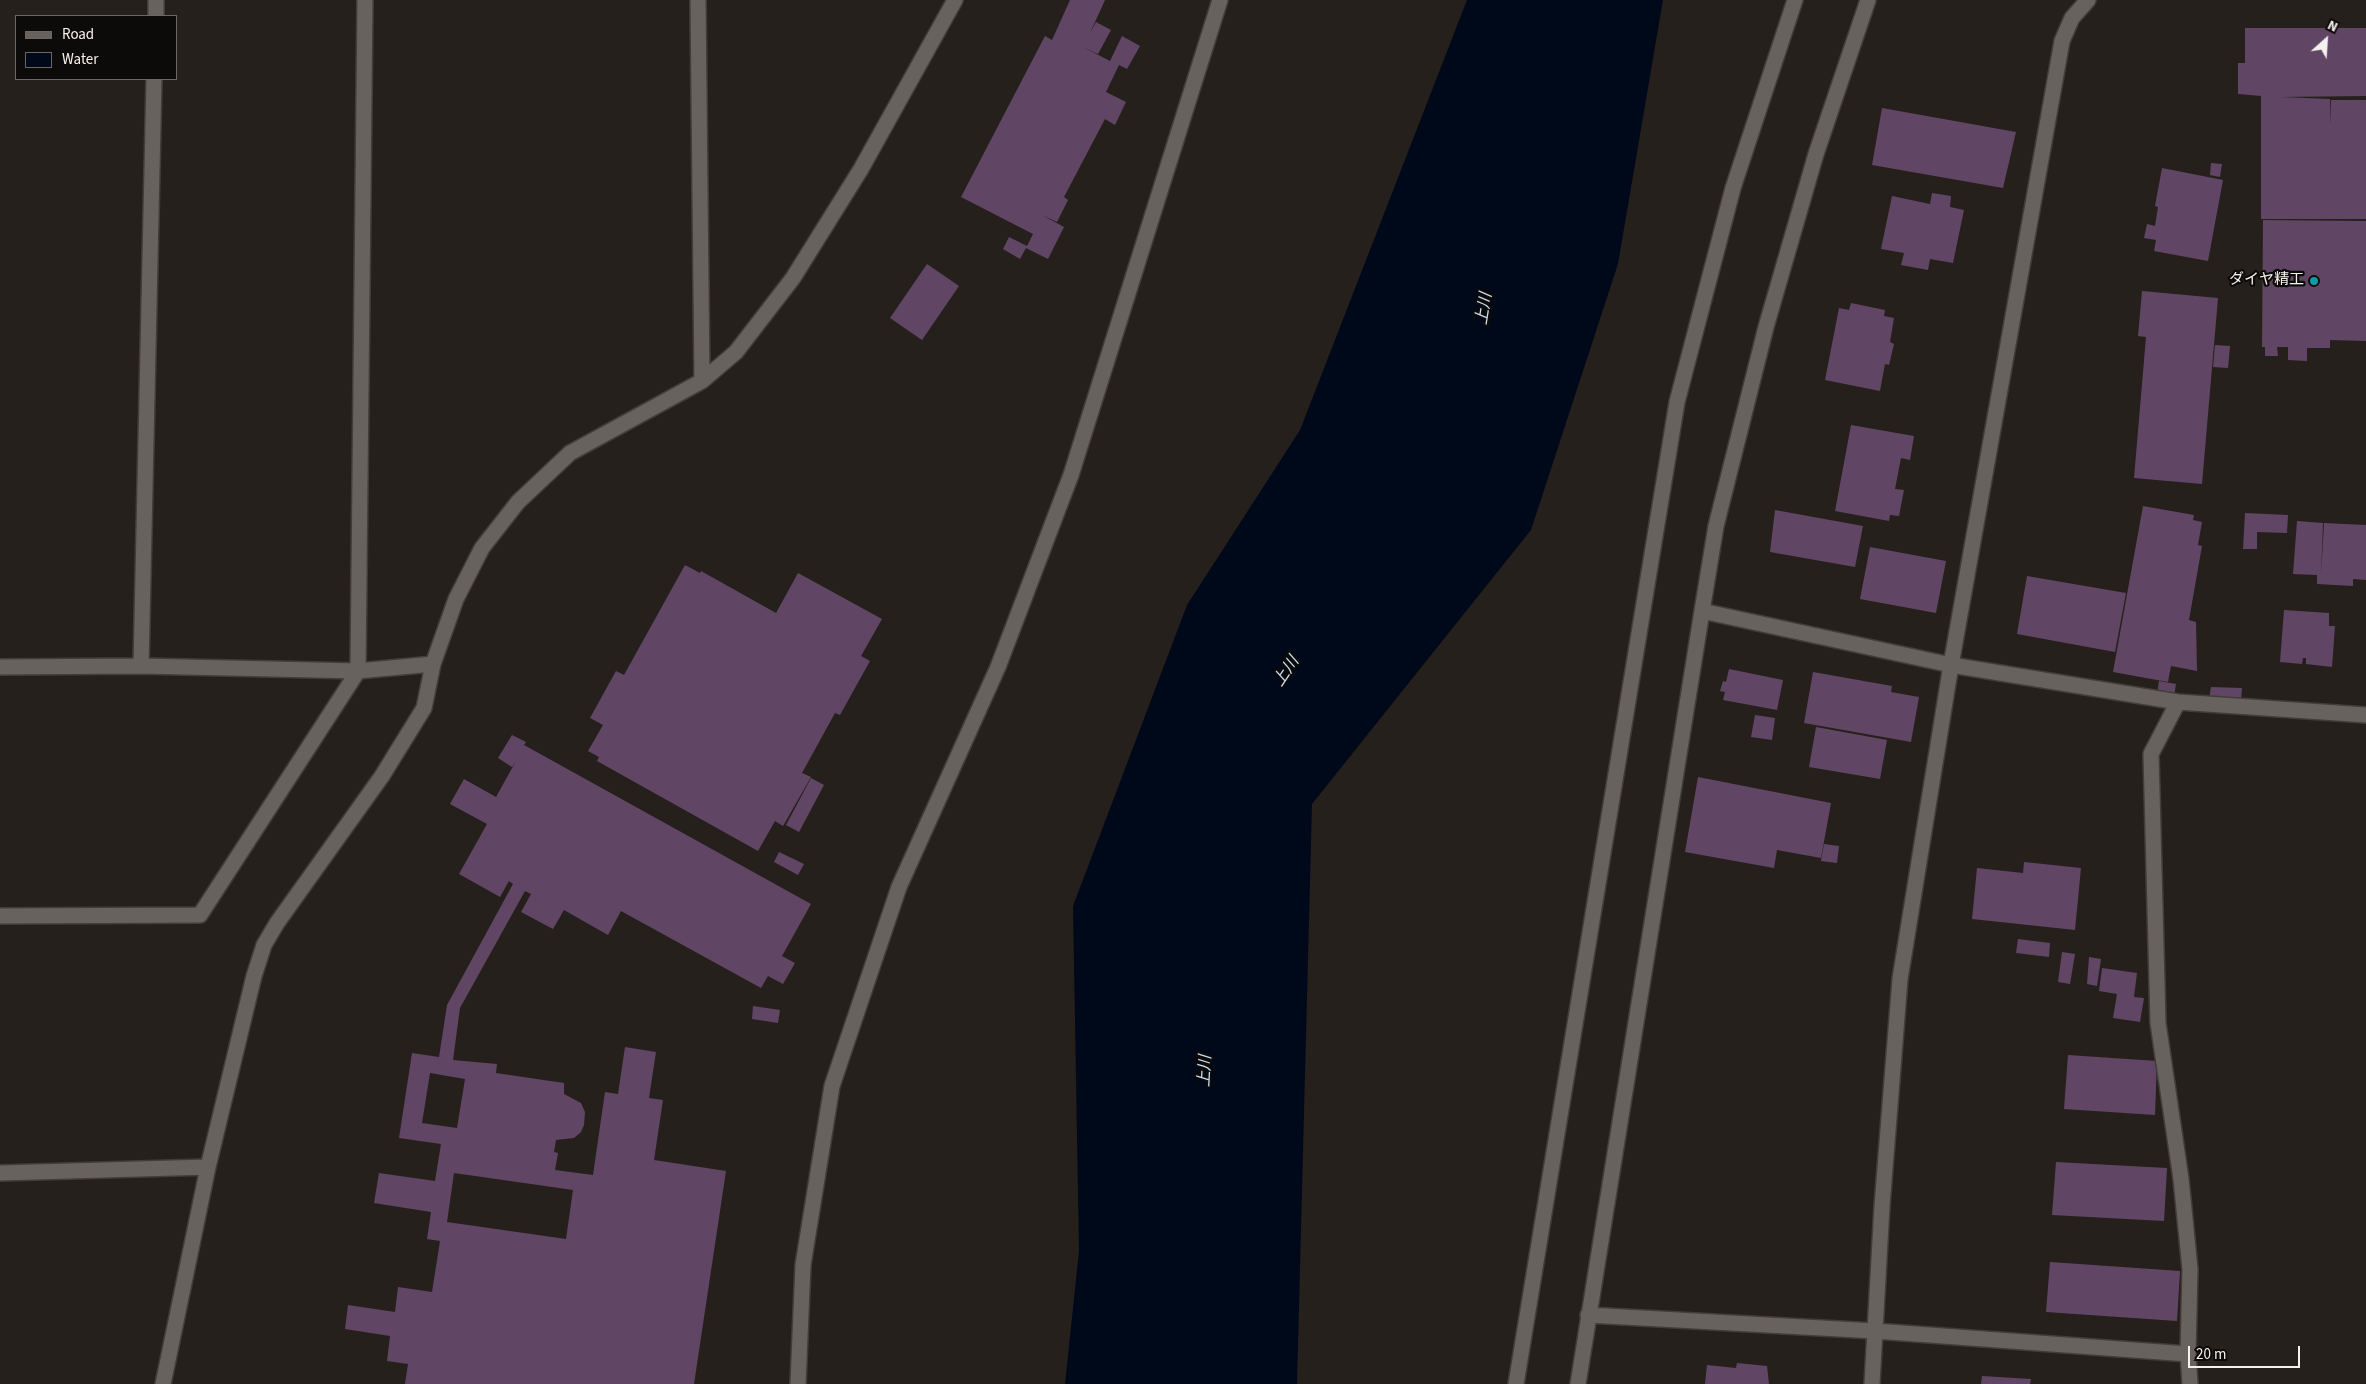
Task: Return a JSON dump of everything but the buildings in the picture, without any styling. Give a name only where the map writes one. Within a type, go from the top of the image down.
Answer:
[{"type":"street","points":[[156,0],[156,15]]},
{"type":"street","points":[[0,916],[200,915],[358,670],[364,0]]},
{"type":"street","points":[[698,0],[702,381]]},
{"type":"street","points":[[163,1384],[208,1167],[254,976],[264,945],[277,923],[382,776],[424,708],[433,664],[456,599],[482,548],[518,502],[570,453],[702,381],[736,352],[793,278],[861,169],[948,7],[956,0]]},
{"type":"street","points":[[798,1384],[803,1265],[832,1086],[898,887],[998,667],[1071,475],[1220,0]]},
{"type":"street","points":[[1516,1384],[1677,402],[1733,188],[1796,0]]},
{"type":"street","points":[[1578,1384],[1716,526],[1766,327],[1816,154],[1868,0]]},
{"type":"street","points":[[1872,1384],[1882,1206],[1900,979],[1952,665],[2062,40],[2072,18],[2088,0]]},
{"type":"street","points":[[141,666],[154,80]]},
{"type":"street","points":[[1702,611],[1952,665],[2178,702],[2366,715]]},
{"type":"street","points":[[0,667],[141,666],[358,670],[433,664]]},
{"type":"street","points":[[2178,702],[2151,754],[2158,1022],[2181,1179],[2190,1269],[2188,1354],[2190,1384]]},
{"type":"street","points":[[0,1173],[208,1167]]},
{"type":"street","points":[[1588,1315],[1875,1331],[2188,1354]]},
{"type":"water","name":"上川","points":[[1467,0],[1663,0],[1618,264],[1531,530],[1312,804],[1297,1384],[1065,1384],[1079,1251],[1073,906],[1187,605],[1300,430]]},
{"type":"place","name":"ダイヤ精工","points":[[2314,281]]}]
